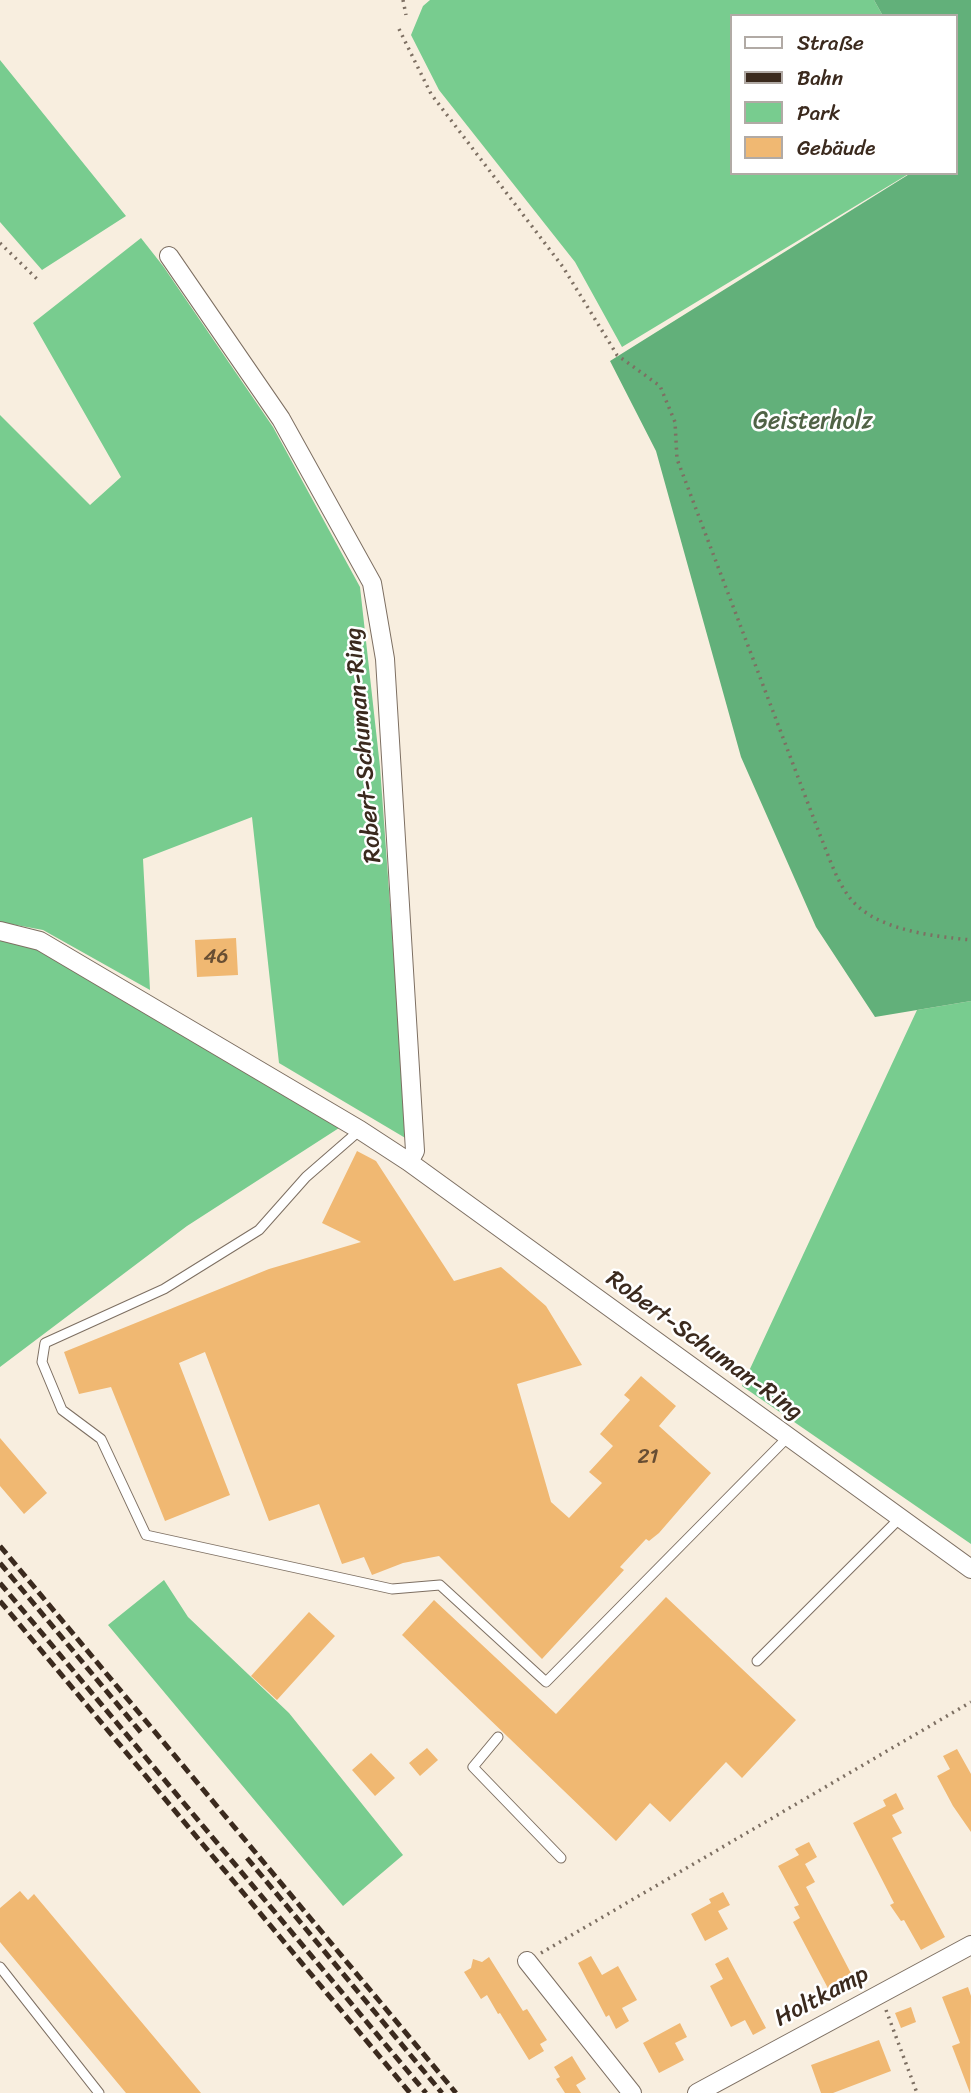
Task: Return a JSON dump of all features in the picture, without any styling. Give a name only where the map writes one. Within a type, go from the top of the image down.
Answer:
[{"type":"street","name":"Robert-Schuman-Ring","points":[[169,256],[281,419],[372,583],[385,659],[415,1151],[409,1162]]},
{"type":"street","name":"Robert-Schuman-Ring","points":[[0,931],[40,941],[360,1130],[409,1162],[971,1569]]},
{"type":"street","name":"Holtkamp","points":[[697,2093],[971,1945]]},
{"type":"street","points":[[527,1961],[632,2093]]},
{"type":"lane","points":[[360,1130],[306,1177],[259,1230],[164,1289],[45,1343],[42,1362],[62,1410],[101,1439],[146,1535],[392,1589],[440,1585],[546,1682],[787,1438]]},
{"type":"lane","points":[[757,1661],[900,1518]]},
{"type":"lane","points":[[498,1737],[472,1767],[561,1858]]},
{"type":"lane","points":[[0,1967],[99,2093]]},
{"type":"path","points":[[403,0],[406,15]]},
{"type":"path","points":[[399,29],[431,94],[562,267],[617,355],[660,386],[676,422],[677,459],[820,835],[847,895],[870,915],[906,931],[971,940]]},
{"type":"path","points":[[0,243],[38,280]]},
{"type":"path","points":[[527,1961],[971,1702]]},
{"type":"path","points":[[880,1994],[917,2093]]},
{"type":"green space","points":[[430,0],[874,0],[882,14],[730,14],[730,175],[907,175],[622,347],[575,262],[439,90],[411,35],[423,6]]},
{"type":"green space","name":"Geisterholz","points":[[874,0],[971,0],[971,1001],[875,1017],[816,927],[741,757],[656,451],[610,361],[908,175],[957,175],[957,14],[882,14]]},
{"type":"green space","points":[[0,60],[126,216],[42,270],[0,222]]},
{"type":"green space","points":[[141,238],[273,427],[360,587],[380,767],[407,1139],[279,1063],[252,817],[143,859],[150,990],[43,930],[0,922],[0,415],[90,505],[121,477],[33,323]]},
{"type":"green space","points":[[0,939],[38,950],[339,1128],[187,1226],[0,1367]]},
{"type":"green space","points":[[971,1001],[971,1544],[742,1386],[917,1010]]},
{"type":"green space","points":[[164,1580],[188,1617],[289,1713],[403,1855],[343,1906],[108,1625]]},
{"type":"building","points":[[236,938],[238,975],[197,977],[195,940]]},
{"type":"building","points":[[357,1151],[376,1161],[454,1281],[501,1267],[546,1306],[582,1365],[517,1384],[551,1502],[569,1518],[602,1483],[589,1472],[613,1446],[600,1434],[630,1400],[624,1395],[641,1376],[676,1406],[659,1426],[711,1473],[659,1533],[649,1541],[646,1539],[620,1567],[624,1570],[542,1659],[439,1556],[403,1563],[372,1575],[364,1557],[342,1564],[319,1504],[269,1521],[205,1352],[179,1363],[230,1495],[165,1521],[111,1387],[79,1394],[64,1352],[269,1269],[361,1242],[322,1223]]},
{"type":"building","points":[[0,1438],[47,1493],[24,1514],[0,1486]]},
{"type":"building","points":[[666,1597],[796,1720],[742,1778],[726,1762],[670,1822],[650,1803],[616,1841],[402,1635],[434,1600],[556,1714]]},
{"type":"building","points":[[309,1612],[335,1636],[277,1700],[251,1676]]},
{"type":"building","points":[[427,1748],[438,1760],[420,1776],[409,1763]]},
{"type":"building","points":[[957,1749],[971,1774],[971,1832],[937,1776],[950,1769],[943,1756]]},
{"type":"building","points":[[371,1753],[395,1778],[375,1796],[352,1770]]},
{"type":"building","points":[[896,1793],[904,1809],[892,1815],[902,1833],[892,1838],[945,1937],[921,1950],[904,1920],[901,1921],[890,1905],[894,1903],[853,1823],[886,1806],[883,1800]]},
{"type":"building","points":[[809,1842],[817,1857],[805,1864],[815,1882],[806,1887],[855,1981],[831,1994],[793,1922],[800,1918],[794,1907],[799,1905],[778,1866],[799,1855],[795,1849]]},
{"type":"building","points":[[20,1891],[28,1900],[34,1894],[201,2093],[126,2093],[0,1942],[0,1908]]},
{"type":"building","points":[[723,1892],[730,1905],[718,1911],[728,1929],[705,1941],[691,1914],[711,1903],[709,1899]]},
{"type":"building","points":[[591,1956],[602,1975],[618,1966],[637,2000],[622,2008],[629,2021],[616,2029],[609,2015],[606,2017],[578,1963]]},
{"type":"building","points":[[489,1957],[523,2011],[527,2009],[547,2040],[540,2044],[544,2051],[529,2060],[487,1995],[481,1999],[464,1972],[471,1968],[473,1959],[482,1962]]},
{"type":"building","points":[[728,1957],[766,2028],[753,2035],[745,2020],[731,2027],[710,1986],[723,1979],[715,1964]]},
{"type":"building","points":[[968,1987],[971,1996],[970,2093],[952,2046],[960,2043],[942,1997]]},
{"type":"building","points":[[911,2007],[916,2022],[901,2028],[895,2013]]},
{"type":"building","points":[[680,2023],[687,2037],[675,2043],[684,2060],[659,2073],[643,2043]]},
{"type":"building","points":[[879,2040],[891,2071],[833,2093],[821,2093],[811,2065]]},
{"type":"building","points":[[572,2056],[586,2079],[576,2085],[581,2093],[565,2093],[556,2079],[560,2077],[554,2067]]},
{"type":"railway","points":[[0,1546],[456,2093]]},
{"type":"railway","points":[[0,1563],[143,1735]]},
{"type":"railway","points":[[0,1583],[426,2093]]},
{"type":"railway","points":[[0,1601],[410,2093]]},
{"type":"railway","points":[[247,1858],[442,2093]]}]
